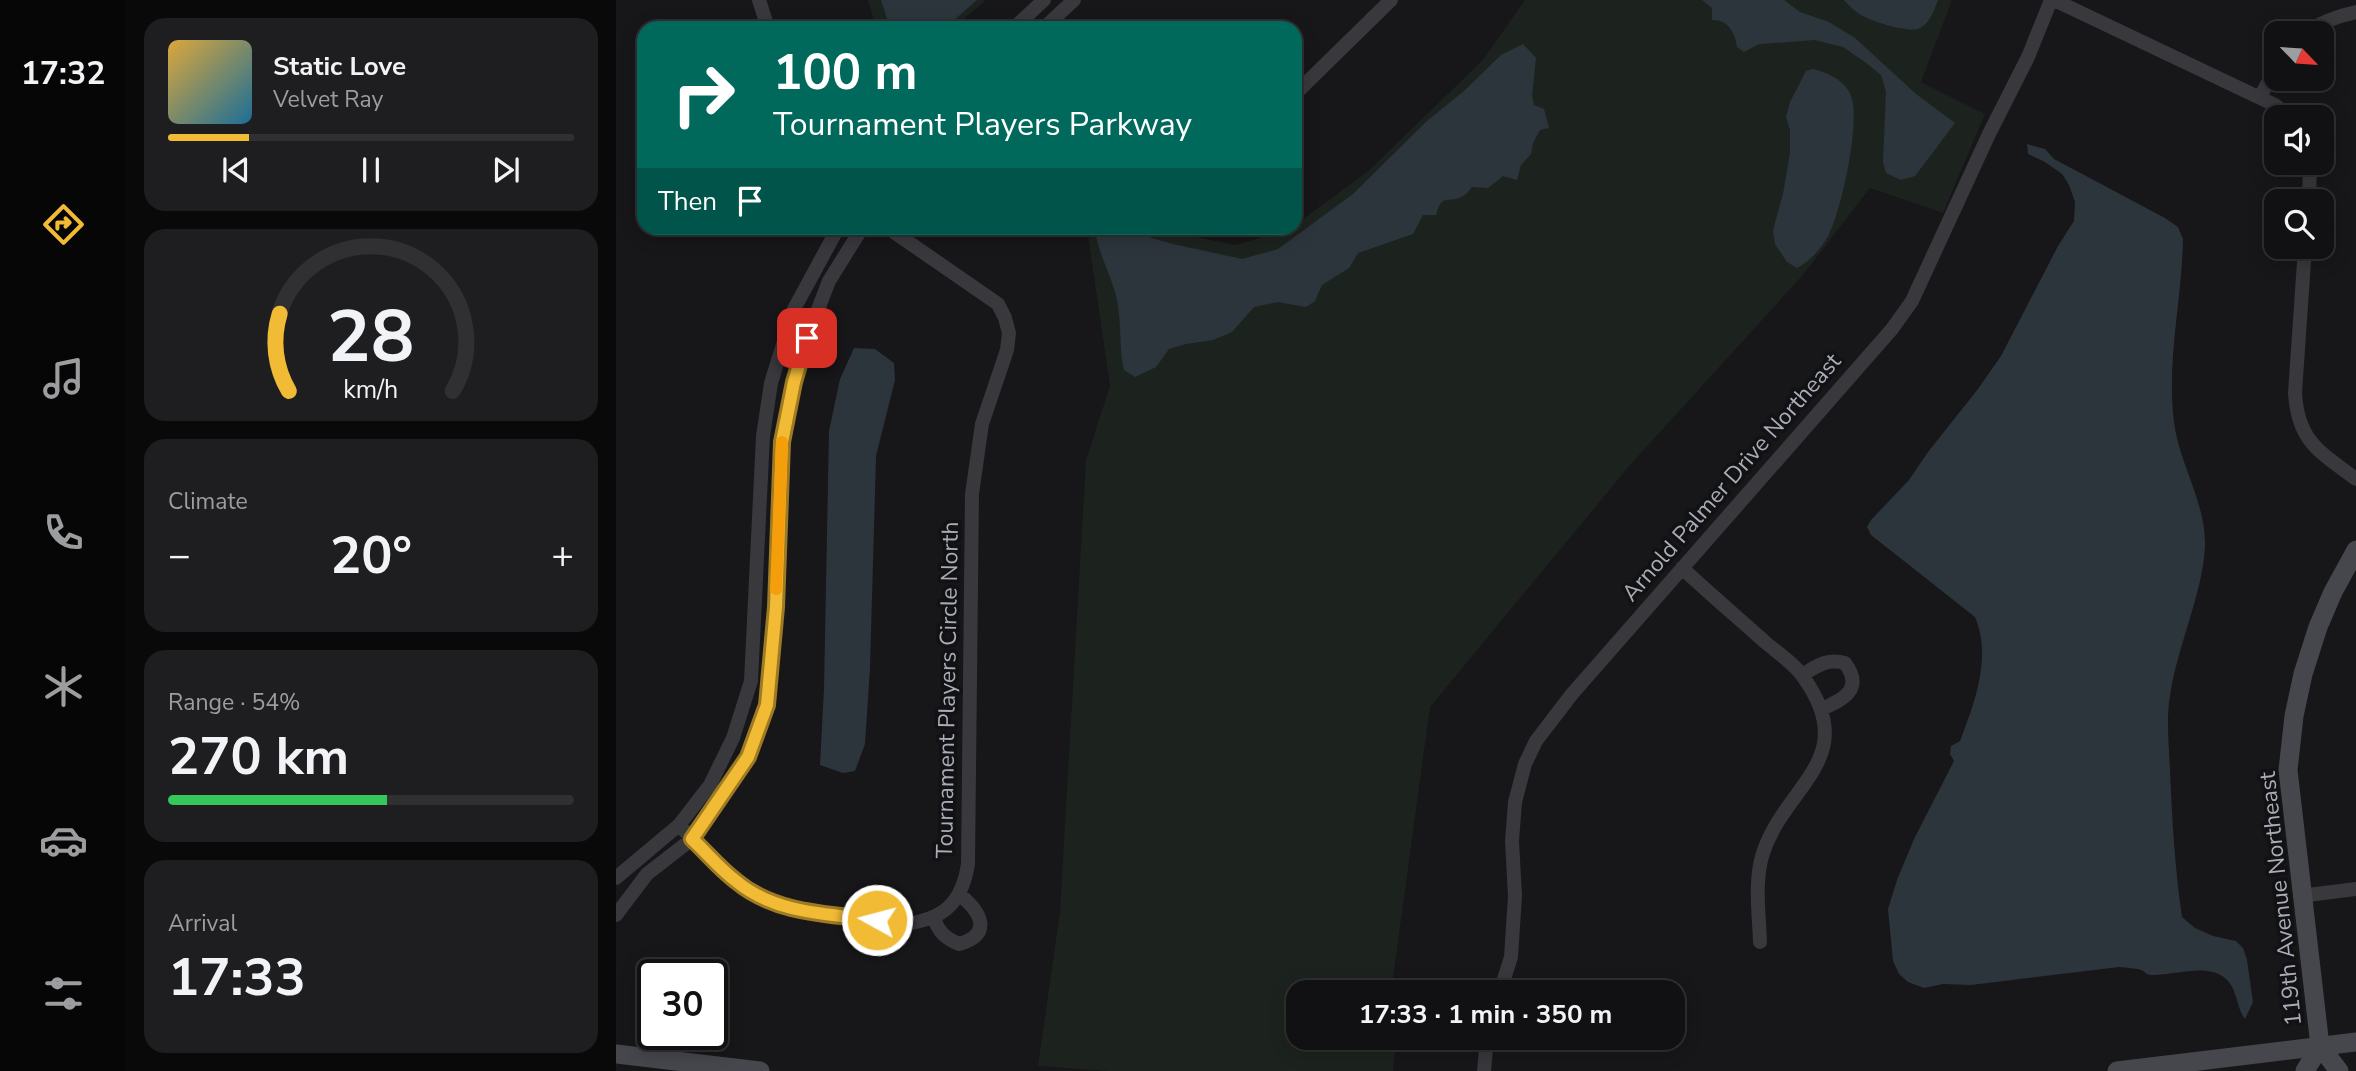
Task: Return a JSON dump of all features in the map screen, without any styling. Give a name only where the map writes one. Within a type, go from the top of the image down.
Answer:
[{"type":"street","points":[[759,0],[766,21]]},
{"type":"street","points":[[1055,21],[1074,0]]},
{"type":"street","points":[[1302,87],[1391,0]]},
{"type":"street","points":[[2052,0],[2276,105]]},
{"type":"street","name":"Arnold Palmer Drive Northeast","points":[[1504,980],[1511,957],[1515,895],[1512,841],[1515,802],[1525,764],[1536,741],[1572,694],[1892,329],[1912,302],[1989,134],[2028,57],[2052,0]]},
{"type":"street","points":[[1021,21],[1039,4],[1048,21]]},
{"type":"street","points":[[2325,21],[2356,12]]},
{"type":"street","points":[[2260,97],[2264,90]]},
{"type":"street","points":[[616,878],[679,825],[710,785],[733,738],[751,681],[763,436],[771,383],[794,309],[834,235]]},
{"type":"street","points":[[616,915],[647,874],[692,839],[748,757],[767,705],[776,607],[782,442],[794,382],[807,338],[829,281],[858,235]]},
{"type":"street","name":"Tournament Players Circle North","points":[[898,235],[998,304],[1009,333],[1007,350],[982,424],[973,480],[968,864],[960,895]]},
{"type":"street","points":[[2304,259],[2296,412],[2310,441],[2356,479]]},
{"type":"street","name":"119th Avenue Northeast","points":[[2319,1046],[2288,770],[2294,716],[2303,674],[2318,627],[2356,550]]},
{"type":"street","points":[[1682,568],[1802,675],[1822,709],[1826,729],[1824,749],[1816,767],[1775,825],[1757,873],[1760,942]]},
{"type":"street","points":[[1802,675],[1830,661],[1844,663],[1850,671],[1852,687],[1848,695],[1822,709]]},
{"type":"street","points":[[679,825],[737,882],[755,894],[794,910],[905,924],[934,917],[945,911],[960,895],[975,907],[981,919],[979,931],[971,941],[959,944],[946,938],[937,927],[934,917]]},
{"type":"street","points":[[2301,896],[2356,889]]},
{"type":"street","points":[[2118,1071],[2356,1042]]},
{"type":"street","points":[[2319,1046],[2339,1071]]},
{"type":"street","points":[[2305,1071],[2319,1046]]},
{"type":"street","points":[[1484,1071],[1486,1050]]},
{"type":"street","points":[[616,1054],[760,1071]]},
{"type":"street","points":[[2333,1071],[2356,1068]]},
{"type":"shaded area","points":[[868,0],[986,0],[961,21],[874,21]]},
{"type":"shaded area","points":[[881,0],[977,0],[953,21],[888,21]]},
{"type":"shaded area","points":[[1525,0],[1952,0],[1921,82],[1985,114],[1943,213],[1870,188],[1802,276],[1630,465],[1430,707],[1393,978],[1413,980],[1286,980],[1286,1050],[1395,1050],[1393,1071],[1109,1071],[1038,1066],[1060,912],[1086,460],[1110,386],[1088,235],[1187,235],[1235,245],[1270,235],[1302,235],[1302,220],[1367,172],[1482,61]]},
{"type":"shaded area","points":[[1702,0],[1784,0],[1800,12],[1829,22],[1855,38],[1916,94],[1955,123],[1915,176],[1901,180],[1886,173],[1883,162],[1886,92],[1881,75],[1843,47],[1815,40],[1759,44],[1744,52],[1737,47],[1733,32],[1727,25],[1712,20],[1712,8]]},
{"type":"shaded area","points":[[1844,0],[1938,0],[1926,23],[1920,28],[1908,29],[1866,18]]},
{"type":"shaded area","points":[[1523,44],[1536,58],[1532,96],[1534,105],[1544,109],[1549,128],[1540,130],[1531,154],[1521,165],[1517,180],[1503,176],[1488,188],[1472,187],[1463,196],[1443,201],[1436,215],[1423,215],[1413,234],[1358,253],[1349,268],[1322,285],[1315,301],[1306,307],[1278,302],[1254,307],[1232,332],[1213,340],[1169,349],[1156,367],[1135,377],[1124,370],[1117,299],[1096,235],[1142,235],[1242,259],[1278,249],[1297,235],[1302,235],[1302,231],[1353,194],[1427,121],[1464,91],[1501,55]]},
{"type":"shaded area","points":[[1813,69],[1835,78],[1849,91],[1853,125],[1848,167],[1832,226],[1818,251],[1797,268],[1787,262],[1775,244],[1773,230],[1790,153],[1790,130],[1786,117],[1790,102],[1806,71]]},
{"type":"shaded area","points":[[2027,144],[2045,149],[2054,159],[2165,218],[2178,227],[2183,239],[2173,358],[2172,405],[2178,444],[2202,516],[2205,546],[2200,582],[2173,677],[2169,705],[2174,844],[2182,917],[2195,928],[2213,936],[2236,941],[2243,948],[2253,1002],[2245,1019],[2230,983],[2210,971],[2151,975],[2139,969],[2119,967],[1924,988],[1908,982],[1899,974],[1893,961],[1888,909],[1914,839],[1954,761],[1950,754],[1951,746],[1960,741],[1971,711],[1980,679],[1982,648],[1975,617],[1871,535],[1867,527],[1909,480],[2001,356],[2058,246],[2074,221],[2075,202],[2069,185],[2062,174],[2028,154]]},
{"type":"shaded area","points":[[854,348],[875,349],[894,363],[895,380],[876,456],[865,744],[855,771],[843,773],[820,765],[829,431],[840,379]]},
{"type":"slow traffic","points":[[776,589],[782,442]]},
{"type":"route","points":[[807,338],[794,382],[782,442],[776,607],[767,705],[748,757],[692,839],[737,882],[774,903],[794,910],[877,920]]}]
